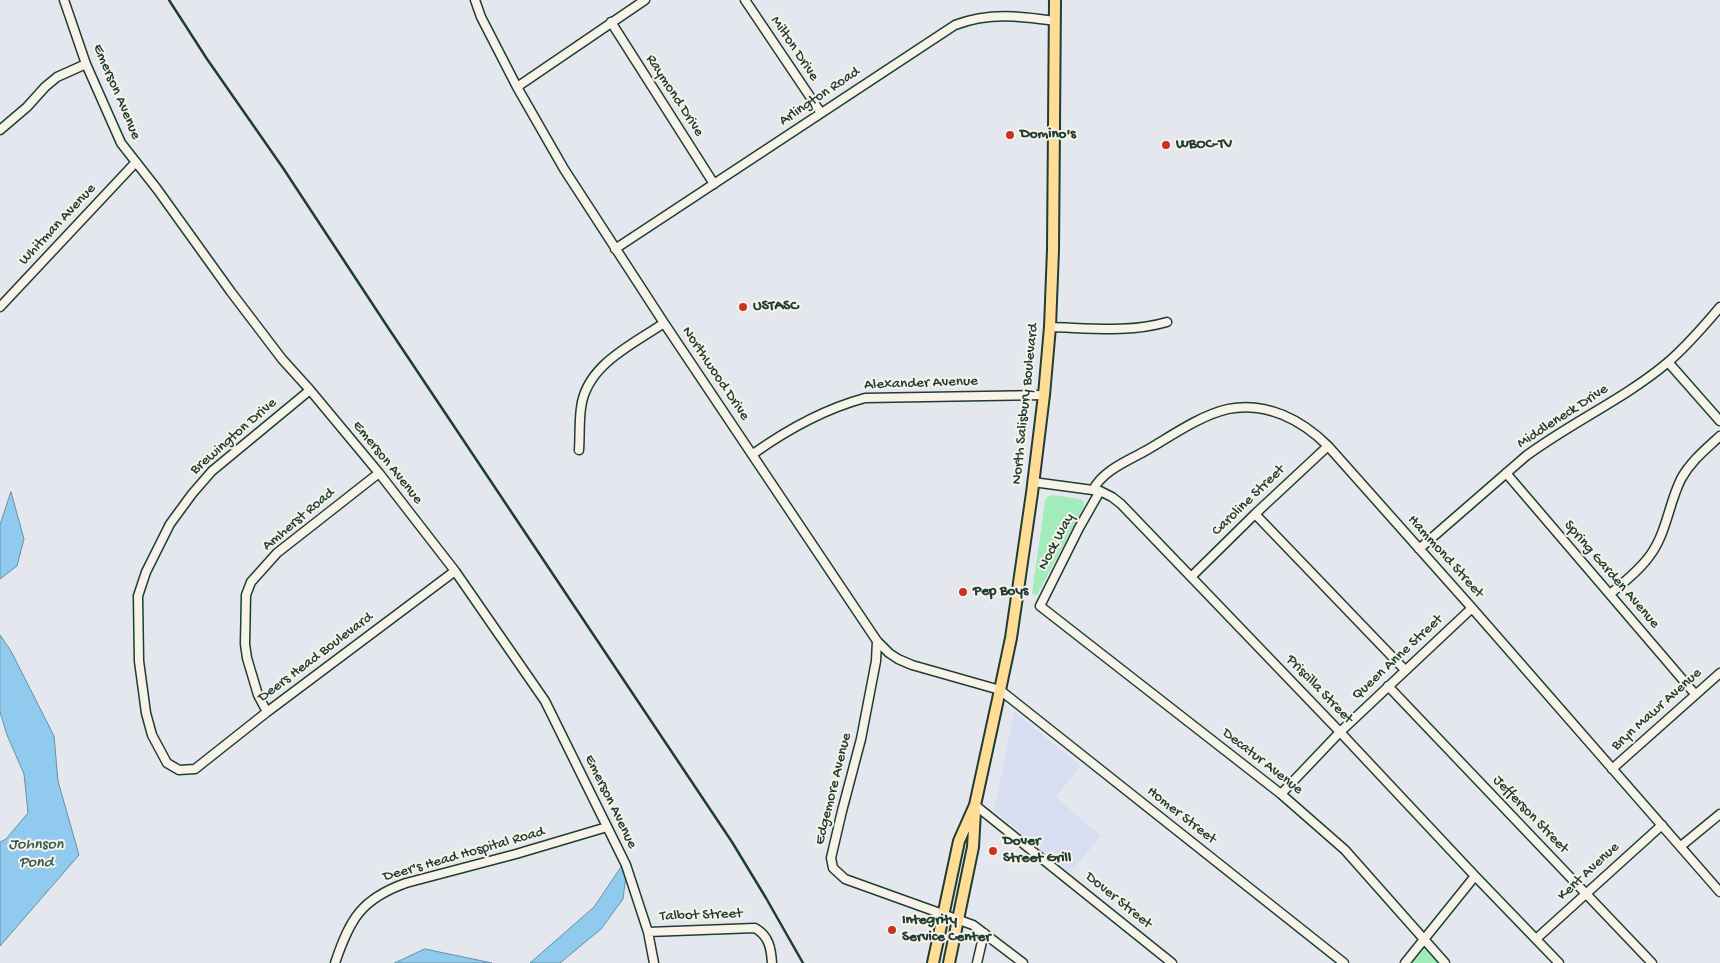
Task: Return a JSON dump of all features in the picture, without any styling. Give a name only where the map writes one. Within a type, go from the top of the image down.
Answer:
[{"type":"main road","name":"North Salisbury Boulevard","points":[[948,963],[973,847],[975,805],[1011,638],[1044,395],[1050,327],[1053,250],[1055,0]]},
{"type":"main road","name":"North Salisbury Boulevard","points":[[933,963],[959,841],[975,805]]},
{"type":"street","name":"Emerson Avenue","points":[[64,0],[86,64],[121,143],[282,358],[379,473],[455,571],[545,702],[626,866],[648,932],[654,963]]},
{"type":"street","name":"Northwood Drive","points":[[475,0],[481,17],[564,169],[664,323],[877,641],[889,653],[912,665],[1000,690]]},
{"type":"street","points":[[518,87],[645,0]]},
{"type":"street","name":"Milton Drive","points":[[745,0],[821,113]]},
{"type":"street","name":"Arlington Road","points":[[615,249],[955,24],[976,18],[1011,15],[1055,21]]},
{"type":"street","name":"Raymond Drive","points":[[611,22],[714,184]]},
{"type":"street","points":[[0,130],[27,107],[57,77],[86,64]]},
{"type":"street","name":"Whitman Avenue","points":[[0,307],[136,162]]},
{"type":"street","name":"Middleneck Drive","points":[[1418,549],[1506,473],[1544,443],[1630,390],[1668,362],[1720,307]]},
{"type":"street","points":[[1050,327],[1130,329],[1154,326],[1167,322]]},
{"type":"street","points":[[579,450],[581,406],[587,387],[595,374],[606,362],[664,323]]},
{"type":"street","points":[[1668,362],[1720,421]]},
{"type":"street","name":"Brewington Drive","points":[[195,769],[179,770],[167,763],[152,735],[146,714],[139,661],[138,596],[146,572],[167,531],[192,494],[212,471],[310,390]]},
{"type":"street","name":"Alexander Avenue","points":[[753,454],[814,416],[849,402],[865,398],[1044,395]]},
{"type":"street","name":"Hammond Street","points":[[1096,491],[1096,483],[1117,467],[1199,421],[1228,409],[1244,407],[1280,413],[1313,432],[1328,446],[1472,608],[1720,892]]},
{"type":"street","points":[[1610,594],[1635,572],[1652,553],[1666,523],[1671,503],[1681,480],[1694,460],[1720,436]]},
{"type":"street","name":"Caroline Street","points":[[1191,577],[1328,446]]},
{"type":"street","name":"Amherst Road","points":[[266,712],[258,695],[246,651],[246,595],[251,582],[277,553],[379,473]]},
{"type":"street","name":"Spring Garden Avenue","points":[[1506,473],[1695,694]]},
{"type":"street","name":"Priscilla Street","points":[[1033,482],[1096,491],[1121,504],[1559,963]]},
{"type":"street","name":"Nock Way","points":[[1040,606],[1096,491]]},
{"type":"street","points":[[1255,514],[1406,670]]},
{"type":"street","name":"Deers Head Boulevard","points":[[195,769],[266,712],[455,571]]},
{"type":"street","name":"Decatur Avenue","points":[[1040,606],[1281,794],[1345,850],[1445,963]]},
{"type":"street","name":"Queen Anne Street","points":[[1281,794],[1340,732],[1472,608]]},
{"type":"street","name":"Edgemore Avenue","points":[[877,641],[876,661],[861,739],[842,811],[832,858],[833,868],[845,879],[973,925],[1023,963]]},
{"type":"street","name":"Bryn Mawr Avenue","points":[[1612,769],[1720,673]]},
{"type":"street","name":"Jefferson Street","points":[[1388,686],[1652,963]]},
{"type":"street","name":"Homer Street","points":[[1000,690],[1344,963]]},
{"type":"street","name":"Dover Street","points":[[975,805],[1172,963]]},
{"type":"street","points":[[1681,846],[1720,814]]},
{"type":"street","name":"Kent Avenue","points":[[1536,939],[1662,825]]},
{"type":"street","name":"Deer's Head Hospital Road","points":[[335,963],[346,932],[356,917],[375,897],[388,890],[406,883],[516,854],[607,827]]},
{"type":"street","points":[[1405,963],[1474,876]]},
{"type":"street","name":"Talbot Street","points":[[648,932],[755,928],[762,932],[768,940],[772,963]]},
{"type":"street","points":[[977,963],[984,933]]},
{"type":"shaded area","points":[[1014,712],[1081,766],[1056,797],[1101,836],[1070,873],[994,811]]},
{"type":"green space","points":[[1052,495],[1080,499],[1084,502],[1084,507],[1037,595],[1032,594],[1045,501],[1047,497]]},
{"type":"green space","points":[[1423,939],[1445,963],[1405,963]]},
{"type":"water","points":[[11,492],[24,539],[17,566],[0,579],[0,525]]},
{"type":"water","name":"Johnson Pond","points":[[0,635],[11,651],[54,736],[58,781],[79,855],[0,946],[0,842],[6,839],[28,813],[24,774],[7,735],[0,712]]},
{"type":"water","points":[[622,866],[626,876],[623,899],[601,929],[560,963],[530,963],[594,907]]},
{"type":"water","points":[[425,949],[492,963],[395,963]]},
{"type":"railway","points":[[169,0],[732,842],[803,963]]},
{"type":"place","name":"Domino's","points":[[1010,135]]},
{"type":"place","name":"WBOC-TV","points":[[1166,145]]},
{"type":"place","name":"USTASC","points":[[743,307]]},
{"type":"place","name":"Pep Boys","points":[[963,592]]},
{"type":"place","name":"Dover Street Grill","points":[[993,851]]},
{"type":"place","name":"Integrity Service Center","points":[[892,930]]}]
